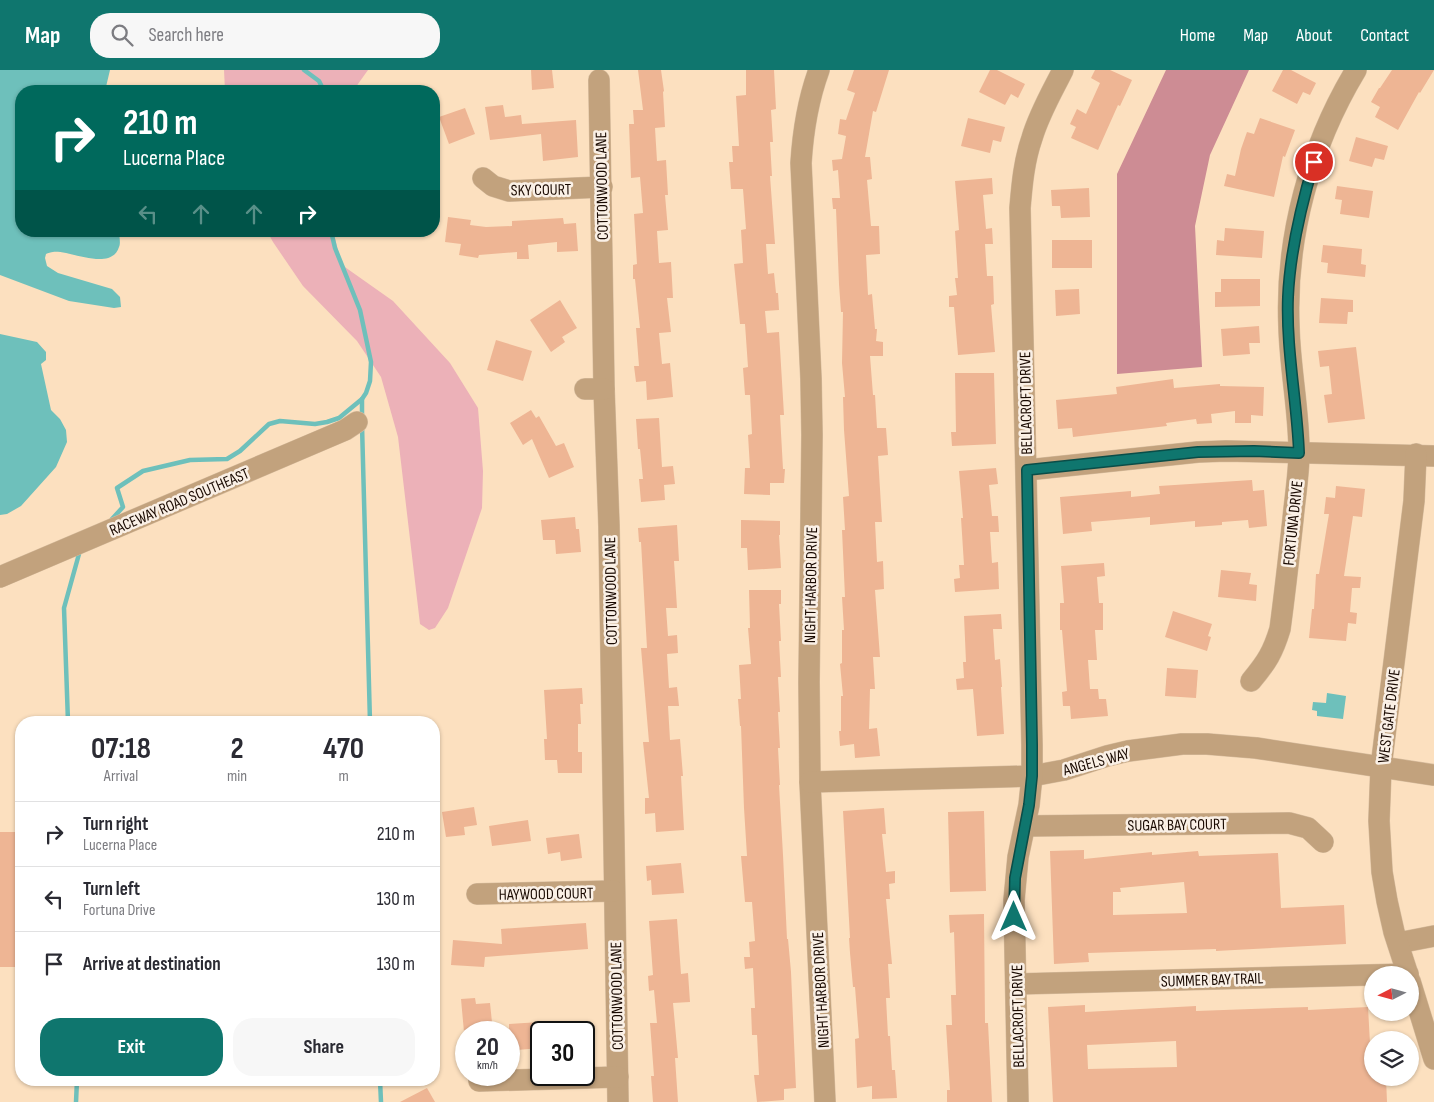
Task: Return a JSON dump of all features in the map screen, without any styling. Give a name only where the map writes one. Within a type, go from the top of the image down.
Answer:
[{"type":"street","name":"NIGHT HARBOR DRIVE","points":[[819,70],[806,119],[801,164],[812,426],[809,682],[810,782],[825,1102]]},
{"type":"street","name":"BELLACROFT DRIVE","points":[[1018,1102],[1014,900],[1018,857],[1029,805],[1032,776],[1020,208],[1022,180],[1032,137],[1063,70]]},
{"type":"street","name":"FORTUNA DRIVE","points":[[1251,681],[1274,649],[1280,629],[1297,484],[1298,428],[1290,357],[1288,317],[1288,297],[1296,232],[1303,198],[1324,134],[1356,70]]},
{"type":"street","name":"COTTONWOOD LANE","points":[[599,80],[602,187],[595,389],[609,526],[618,1102]]},
{"type":"street","name":"SKY COURT","points":[[483,178],[493,186],[509,191],[602,187]]},
{"type":"street","name":"RACEWAY ROAD SOUTHEAST","points":[[0,577],[345,430],[357,422]]},
{"type":"street","points":[[1027,470],[1198,452],[1254,451],[1425,455]]},
{"type":"street","name":"WEST GATE DRIVE","points":[[1405,966],[1387,901],[1379,846],[1379,821],[1382,767],[1414,501],[1425,455]]},
{"type":"street","name":"ANGELS WAY","points":[[810,782],[1032,776],[1064,770],[1128,751],[1182,744],[1256,748],[1434,775]]},
{"type":"street","name":"SUGAR BAY COURT","points":[[1025,826],[1289,823],[1308,828],[1323,842]]},
{"type":"street","name":"HAYWOOD COURT","points":[[477,894],[614,891]]},
{"type":"street","points":[[1398,943],[1434,936]]},
{"type":"street","name":"SUMMER BAY TRAIL","points":[[1016,984],[1364,978]]},
{"type":"street","name":"WEST GATE DRIVE","points":[[1419,1010],[1434,1059]]},
{"type":"street","points":[[520,1080],[618,1077]]},
{"type":"shaded area","points":[[224,70],[368,70],[357,85],[225,85]]},
{"type":"shaded area","points":[[1166,70],[1249,70],[1210,155],[1195,226],[1202,367],[1117,374],[1117,174]]},
{"type":"shaded area","points":[[270,237],[335,237],[342,265],[393,301],[450,363],[478,408],[483,471],[482,508],[448,608],[435,628],[429,630],[420,624],[398,437],[381,377],[357,341],[303,286]]},
{"type":"water","points":[[0,70],[110,70],[106,85],[15,85],[15,237],[120,237],[119,247],[115,254],[108,258],[89,258],[53,252],[46,254],[45,258],[47,266],[58,273],[112,289],[120,297],[121,307],[114,308],[69,301],[0,275]]},
{"type":"water","points":[[0,334],[37,342],[46,352],[46,360],[41,364],[51,410],[60,419],[66,430],[67,442],[56,467],[21,506],[7,514],[0,515]]},
{"type":"water","points":[[1327,693],[1346,696],[1343,719],[1317,716],[1317,711],[1312,710],[1313,702],[1326,703]]},
{"type":"building","points":[[531,70],[552,70],[554,88],[532,90]]},
{"type":"building","points":[[638,70],[661,70],[664,91],[665,127],[655,128],[657,161],[666,160],[668,195],[665,195],[668,230],[657,231],[659,263],[671,262],[673,298],[667,298],[671,332],[659,333],[662,364],[670,363],[673,397],[647,400],[646,381],[636,382],[634,366],[639,366],[636,328],[640,328],[635,279],[633,279],[633,265],[637,264],[634,214],[643,213],[640,177],[631,178],[629,124],[634,124],[633,110],[643,110]]},
{"type":"building","points":[[746,70],[774,70],[776,109],[771,110],[773,142],[770,142],[772,176],[770,176],[775,244],[766,244],[768,274],[774,273],[779,310],[765,311],[767,333],[779,332],[784,415],[780,415],[783,469],[785,469],[784,483],[770,483],[770,495],[744,494],[745,468],[750,468],[748,435],[752,434],[750,395],[745,395],[743,368],[748,367],[745,324],[740,324],[734,264],[743,263],[741,230],[746,229],[743,189],[731,189],[729,162],[733,162],[732,146],[739,146],[736,96],[746,95]]},
{"type":"building","points":[[854,70],[889,70],[876,112],[873,111],[865,157],[870,157],[872,179],[867,180],[871,226],[879,226],[880,254],[866,255],[868,295],[872,294],[875,329],[877,329],[876,341],[883,342],[883,356],[870,356],[873,395],[875,395],[877,428],[886,428],[888,455],[878,456],[882,522],[875,522],[877,562],[883,561],[884,589],[875,590],[880,657],[873,657],[875,689],[870,689],[869,729],[877,728],[880,756],[855,758],[854,744],[840,746],[839,731],[841,731],[841,696],[843,696],[840,664],[842,663],[842,630],[844,630],[842,597],[845,597],[842,530],[845,530],[843,497],[849,496],[844,430],[843,312],[841,312],[839,284],[836,209],[833,209],[832,198],[840,198],[838,170],[833,171],[832,160],[842,159],[846,136],[838,134],[840,119],[846,120],[855,93],[847,90]]},
{"type":"building","points":[[990,70],[997,70],[1025,84],[1018,98],[1011,94],[1005,105],[979,92]]},
{"type":"building","points":[[1095,70],[1110,70],[1132,80],[1120,106],[1118,105],[1098,150],[1071,138],[1076,127],[1070,124],[1077,109],[1086,114],[1100,83],[1091,78]]},
{"type":"building","points":[[1283,70],[1291,70],[1316,83],[1310,95],[1303,92],[1297,104],[1272,91]]},
{"type":"building","points":[[1392,70],[1434,70],[1419,92],[1398,130],[1375,117],[1380,107],[1371,102]]},
{"type":"building","points":[[503,105],[505,117],[521,115],[522,124],[576,120],[578,157],[543,161],[541,134],[490,140],[485,107]]},
{"type":"building","points":[[465,108],[475,134],[449,144],[440,117]]},
{"type":"building","points":[[968,118],[1005,127],[1001,142],[993,140],[990,153],[961,146]]},
{"type":"building","points":[[1260,118],[1295,130],[1285,157],[1283,156],[1274,197],[1224,186],[1227,174],[1235,176],[1247,132],[1254,134]]},
{"type":"building","points":[[1356,137],[1388,146],[1384,160],[1375,158],[1372,167],[1349,161]]},
{"type":"building","points":[[992,178],[993,194],[983,195],[986,229],[992,228],[993,244],[985,244],[987,276],[993,276],[994,304],[991,305],[995,352],[958,355],[954,307],[949,307],[949,296],[957,295],[955,278],[958,278],[955,231],[959,230],[955,181]]},
{"type":"building","points":[[1337,186],[1373,191],[1369,218],[1340,214],[1342,200],[1335,199]]},
{"type":"building","points":[[1089,188],[1090,217],[1061,218],[1060,206],[1052,206],[1051,190]]},
{"type":"building","points":[[448,217],[471,220],[470,225],[486,227],[512,226],[512,221],[563,218],[564,224],[576,223],[578,251],[557,252],[557,242],[528,245],[529,259],[517,259],[517,252],[479,255],[478,258],[459,255],[461,244],[445,242]]},
{"type":"building","points":[[1225,228],[1264,231],[1262,258],[1216,255],[1217,240],[1224,241]]},
{"type":"building","points":[[1052,240],[1092,240],[1092,268],[1052,268]]},
{"type":"building","points":[[1323,245],[1362,249],[1361,264],[1366,265],[1365,277],[1327,273],[1328,263],[1321,262]]},
{"type":"building","points":[[1221,279],[1260,279],[1260,306],[1215,307],[1215,292],[1221,292]]},
{"type":"building","points":[[1079,289],[1080,314],[1056,316],[1055,290]]},
{"type":"building","points":[[1321,298],[1353,300],[1353,312],[1348,312],[1347,324],[1319,323]]},
{"type":"building","points":[[560,300],[577,328],[562,337],[565,342],[551,352],[530,320]]},
{"type":"building","points":[[1259,326],[1260,343],[1249,343],[1250,354],[1223,356],[1221,329]]},
{"type":"building","points":[[496,340],[532,351],[523,381],[487,370]]},
{"type":"building","points":[[1356,347],[1365,419],[1328,423],[1324,395],[1332,394],[1329,366],[1320,367],[1318,351]]},
{"type":"building","points":[[955,373],[994,373],[996,444],[952,446],[951,432],[956,432]]},
{"type":"building","points":[[1173,379],[1174,388],[1220,384],[1220,386],[1264,387],[1263,416],[1251,415],[1251,423],[1235,423],[1235,411],[1211,414],[1212,423],[1197,424],[1196,419],[1166,423],[1167,426],[1073,437],[1072,428],[1058,429],[1056,400],[1117,394],[1116,387]]},
{"type":"building","points":[[531,410],[536,418],[539,416],[556,446],[564,443],[574,467],[549,478],[532,439],[523,445],[510,423]]},
{"type":"building","points":[[659,418],[662,467],[673,466],[675,484],[664,485],[665,500],[641,502],[639,479],[643,479],[636,419]]},
{"type":"building","points":[[996,468],[998,484],[989,485],[992,516],[998,516],[999,532],[990,532],[992,563],[998,562],[999,589],[955,592],[954,579],[960,578],[959,565],[964,565],[959,471]]},
{"type":"building","points":[[1252,480],[1253,491],[1264,490],[1267,526],[1249,528],[1248,520],[1222,522],[1222,525],[1195,527],[1195,521],[1150,525],[1150,517],[1091,522],[1092,531],[1063,534],[1060,497],[1131,491],[1131,497],[1160,494],[1159,486]]},
{"type":"building","points":[[1336,486],[1365,489],[1362,517],[1353,516],[1344,576],[1361,577],[1360,588],[1352,588],[1350,612],[1357,613],[1356,624],[1348,623],[1346,641],[1309,638],[1312,609],[1314,609],[1316,574],[1319,574],[1329,514],[1324,514],[1326,497],[1335,498]]},
{"type":"building","points":[[575,517],[576,529],[579,529],[581,552],[556,554],[555,540],[543,540],[541,520]]},
{"type":"building","points":[[741,520],[780,521],[781,568],[748,570],[747,548],[741,548]]},
{"type":"building","points":[[677,525],[679,561],[674,561],[677,608],[666,608],[668,636],[677,635],[678,653],[667,654],[669,688],[677,687],[679,706],[668,706],[670,740],[680,739],[684,830],[656,832],[655,813],[645,814],[645,798],[649,798],[643,742],[649,742],[641,648],[647,648],[641,542],[639,542],[638,528]]},
{"type":"building","points":[[1104,563],[1105,576],[1097,577],[1099,603],[1103,603],[1103,630],[1095,630],[1097,660],[1088,660],[1090,689],[1098,689],[1099,699],[1106,699],[1108,716],[1071,719],[1070,706],[1063,706],[1062,692],[1067,691],[1062,630],[1060,630],[1060,603],[1064,603],[1061,566]]},
{"type":"building","points":[[1221,570],[1251,573],[1249,584],[1257,585],[1256,601],[1218,597]]},
{"type":"building","points":[[749,590],[781,590],[781,604],[779,604],[781,641],[779,641],[781,677],[778,677],[780,712],[778,712],[780,748],[778,748],[779,785],[787,939],[791,972],[796,1088],[784,1089],[784,1100],[757,1102],[754,1075],[759,1075],[757,1035],[752,1035],[751,1008],[755,1008],[753,968],[745,969],[744,957],[750,957],[749,942],[755,941],[752,902],[745,902],[741,856],[747,856],[738,699],[741,699],[739,665],[751,664],[748,628],[750,628]]},
{"type":"building","points":[[1173,611],[1212,624],[1208,636],[1211,637],[1207,651],[1165,637]]},
{"type":"building","points":[[1001,614],[1002,629],[993,629],[995,660],[1000,659],[1004,734],[977,736],[973,689],[957,690],[956,679],[964,678],[963,662],[966,662],[964,616]]},
{"type":"building","points":[[1167,668],[1198,670],[1196,698],[1165,696]]},
{"type":"building","points":[[582,688],[583,704],[580,704],[581,724],[578,724],[578,752],[582,752],[582,773],[558,773],[557,760],[545,760],[544,739],[547,739],[544,690]]},
{"type":"building","points":[[474,807],[477,825],[464,827],[465,835],[446,837],[442,812]]},
{"type":"building","points":[[884,808],[886,834],[882,834],[886,872],[895,871],[895,883],[889,884],[890,899],[886,899],[892,964],[888,964],[890,998],[886,998],[888,1036],[890,1036],[892,1070],[895,1070],[897,1098],[872,1099],[872,1086],[857,1088],[855,1039],[859,1038],[850,953],[843,811]]},
{"type":"building","points":[[984,811],[986,891],[950,892],[948,812]]},
{"type":"building","points":[[528,820],[531,841],[492,846],[489,826]]},
{"type":"building","points":[[0,832],[15,832],[15,967],[0,967]]},
{"type":"building","points":[[579,834],[582,858],[561,861],[560,852],[548,854],[546,838]]},
{"type":"building","points":[[1084,850],[1084,859],[1152,852],[1152,855],[1198,851],[1199,856],[1278,853],[1281,908],[1344,905],[1346,944],[1216,951],[1216,949],[1088,953],[1089,962],[1054,964],[1050,851]],"holes":[[[1184,882],[1187,913],[1113,915],[1113,892],[1121,892],[1120,888]]]},
{"type":"building","points":[[681,863],[684,893],[652,895],[651,880],[647,881],[646,866]]},
{"type":"building","points":[[984,914],[985,1023],[988,1023],[992,1102],[947,1102],[947,1090],[950,1090],[946,1025],[952,1025],[951,995],[956,995],[954,932],[950,933],[949,915]]},
{"type":"building","points":[[677,919],[681,974],[688,973],[690,1002],[673,1003],[678,1058],[675,1058],[678,1102],[653,1102],[651,1076],[654,1076],[650,1023],[657,1023],[654,990],[649,991],[648,976],[653,975],[649,921]]},
{"type":"building","points":[[586,923],[588,949],[485,957],[484,967],[451,965],[453,940],[502,944],[501,929]]},
{"type":"building","points":[[475,998],[476,1004],[490,1003],[492,1021],[463,1021],[461,999]]},
{"type":"building","points":[[1085,1005],[1085,1012],[1196,1006],[1196,1011],[1308,1007],[1308,1010],[1364,1007],[1364,1021],[1369,1021],[1369,1031],[1364,1031],[1364,1086],[1386,1086],[1387,1102],[1053,1102],[1048,1007]],"holes":[[[1176,1041],[1177,1067],[1088,1069],[1087,1045]]]},
{"type":"building","points":[[520,1023],[530,1023],[530,1049],[520,1050]]},
{"type":"building","points":[[427,1088],[435,1102],[400,1102]]},
{"type":"waterway","points":[[304,70],[319,81],[321,85]]},
{"type":"waterway","points":[[112,519],[123,507],[117,488],[143,471],[190,460],[227,459],[240,451],[269,424],[280,421],[315,424],[327,422],[339,418],[362,399],[370,381],[371,362],[360,310],[332,237]]},
{"type":"waterway","points":[[362,399],[362,418]]},
{"type":"waterway","points":[[362,425],[370,716]]},
{"type":"waterway","points":[[68,716],[64,608],[79,554]]},
{"type":"waterway","points":[[76,1102],[77,1086]]},
{"type":"waterway","points":[[380,1086],[381,1102]]},
{"type":"route","points":[[1014,917],[1015,878],[1029,805],[1032,776],[1027,470],[1198,452],[1254,451],[1299,453],[1290,357],[1288,297],[1296,232],[1303,198],[1314,162]]}]
